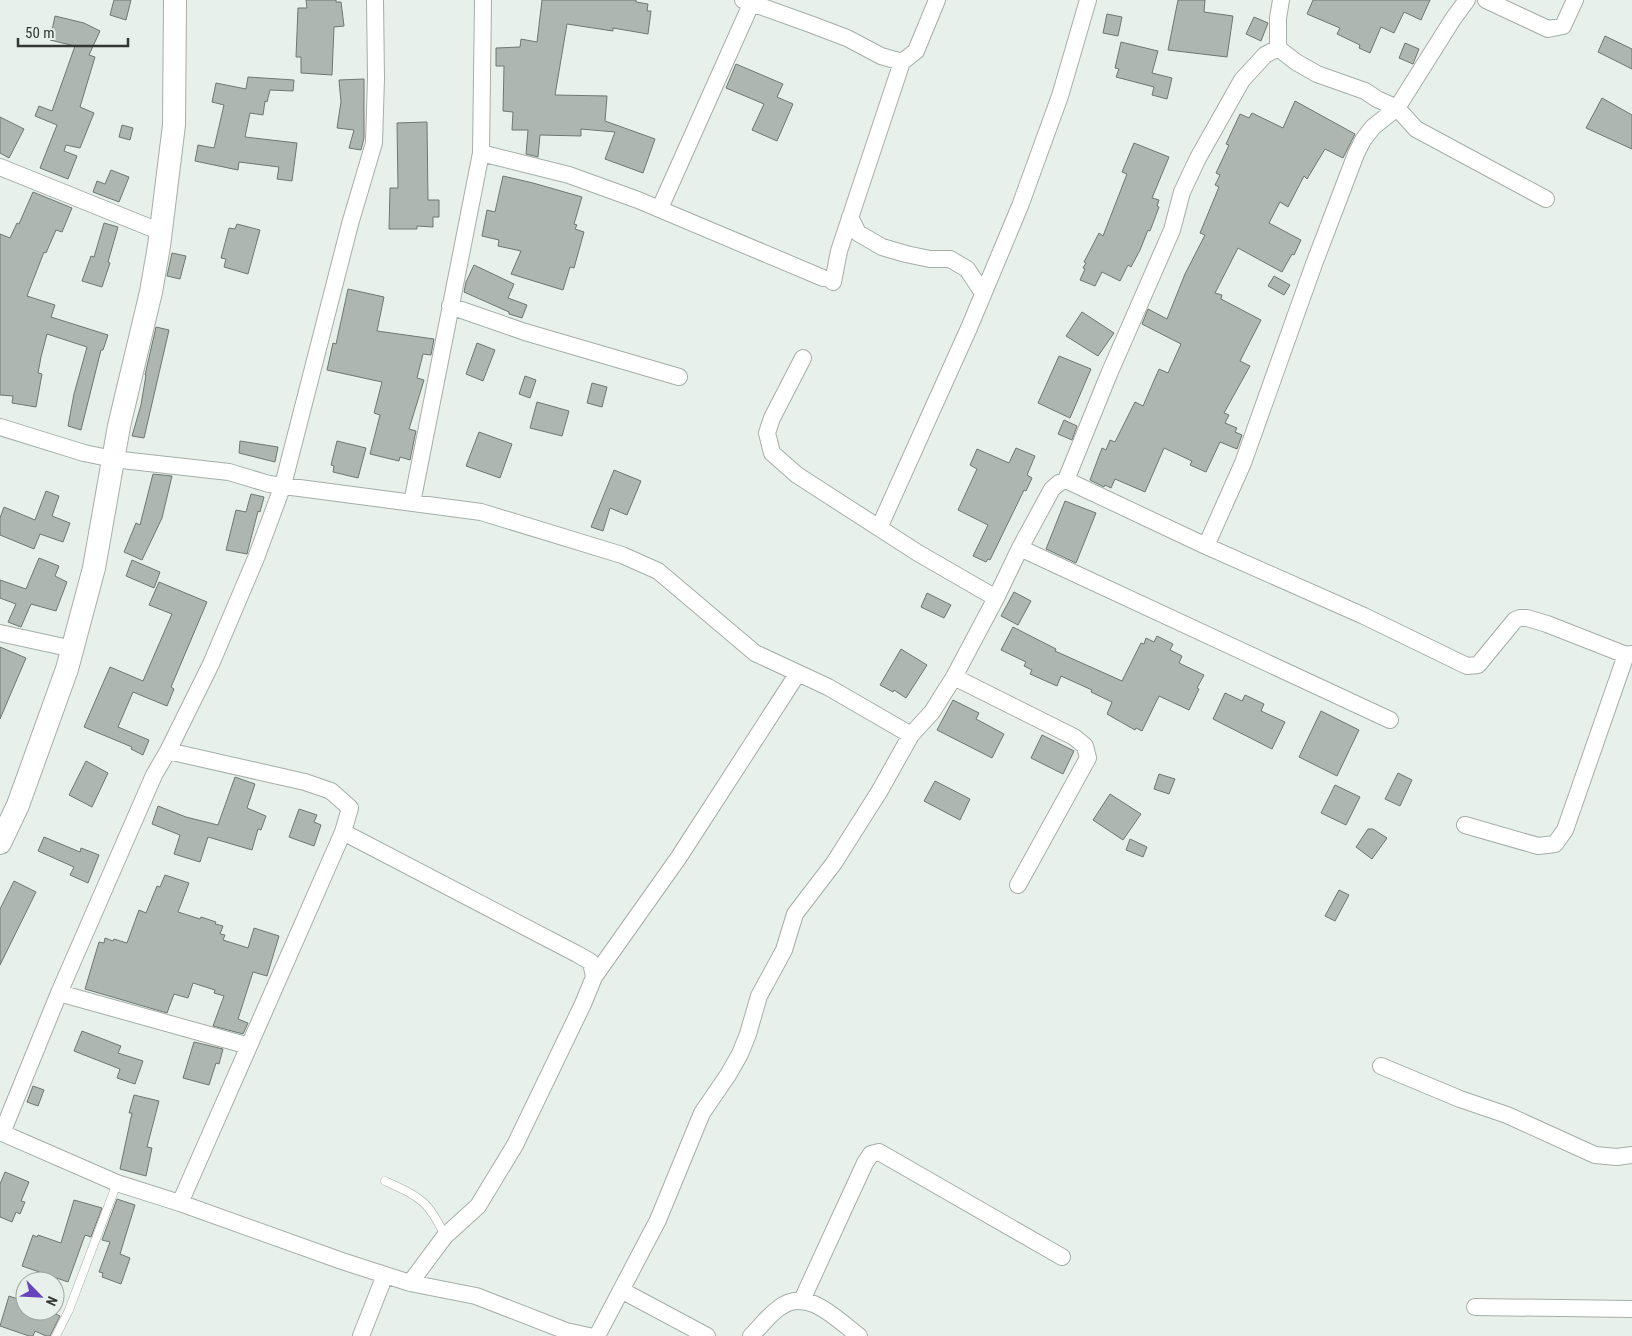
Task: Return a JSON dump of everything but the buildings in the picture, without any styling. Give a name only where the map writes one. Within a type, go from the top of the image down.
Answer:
[{"type":"street","points":[[0,843],[18,805],[68,669],[94,568],[113,460],[151,292],[161,232],[174,125],[175,0]]},
{"type":"street","points":[[375,0],[376,78],[374,143],[350,224],[283,485],[256,558],[215,655],[154,775],[1,1132],[117,1183],[180,1203],[384,1275],[410,1283],[476,1296],[566,1331],[589,1336]]},
{"type":"street","points":[[412,503],[481,153],[483,0]]},
{"type":"street","points":[[481,153],[569,175],[660,208],[828,280],[902,62],[916,52],[937,0]]},
{"type":"street","points":[[879,528],[1020,206],[1056,105],[1088,0]]},
{"type":"street","points":[[1278,48],[1278,18],[1281,0]]},
{"type":"street","points":[[1206,546],[1243,463],[1314,264],[1356,154],[1372,127],[1397,108],[1467,0]]},
{"type":"street","points":[[1486,0],[1548,29],[1563,26],[1575,0]]},
{"type":"street","points":[[660,208],[748,1],[847,38],[880,56],[902,62]]},
{"type":"street","points":[[1278,48],[1296,62],[1317,74],[1366,91],[1377,99],[1397,108],[1416,130],[1546,199]]},
{"type":"street","points":[[1066,480],[1124,339],[1172,230],[1182,192],[1198,158],[1242,80],[1265,55],[1278,48]]},
{"type":"street","points":[[0,167],[161,232]]},
{"type":"street","points":[[850,217],[858,233],[882,247],[930,259],[950,259],[967,269],[983,293]]},
{"type":"street","points":[[450,306],[525,332],[679,377]]},
{"type":"street","points":[[803,358],[772,418],[767,433],[772,454],[797,475],[879,528],[996,598]]},
{"type":"street","points":[[0,427],[113,460],[229,472],[257,481],[481,512],[622,555],[658,571],[755,653],[828,688],[911,735]]},
{"type":"street","points":[[597,1336],[658,1220],[702,1112],[740,1054],[759,996],[784,950],[795,914],[834,863],[879,792],[911,735],[932,712],[954,677],[1020,548],[1052,489],[1058,483],[1066,480],[1206,546],[1356,612],[1467,666],[1478,665],[1515,620],[1520,618],[1527,618],[1547,624],[1629,654],[1565,830],[1555,844],[1538,846],[1465,825]]},
{"type":"street","points":[[1020,548],[1390,720]]},
{"type":"street","points":[[0,633],[73,648]]},
{"type":"street","points":[[410,1283],[445,1236],[478,1206],[515,1145],[594,978],[679,857],[798,673]]},
{"type":"street","points":[[954,677],[1074,737],[1086,746],[1088,758],[1018,885]]},
{"type":"street","points":[[168,750],[306,782],[331,791],[350,808],[343,832],[180,1203]]},
{"type":"street","points":[[343,832],[591,962],[594,978]]},
{"type":"street","points":[[59,993],[249,1046]]},
{"type":"street","points":[[1381,1066],[1460,1100],[1506,1115],[1595,1155],[1632,1155]]},
{"type":"street","points":[[802,1300],[865,1164],[871,1154],[879,1152],[1062,1256]]},
{"type":"street","points":[[361,1336],[384,1275]]},
{"type":"street","points":[[621,1290],[707,1336]]},
{"type":"street","points":[[752,1336],[778,1308],[791,1300],[802,1300],[820,1307],[859,1336]]},
{"type":"street","points":[[1475,1307],[1632,1309]]},
{"type":"lane","points":[[385,1181],[426,1203],[435,1214],[445,1236]]},
{"type":"lane","points":[[56,1336],[70,1310],[117,1183]]}]
